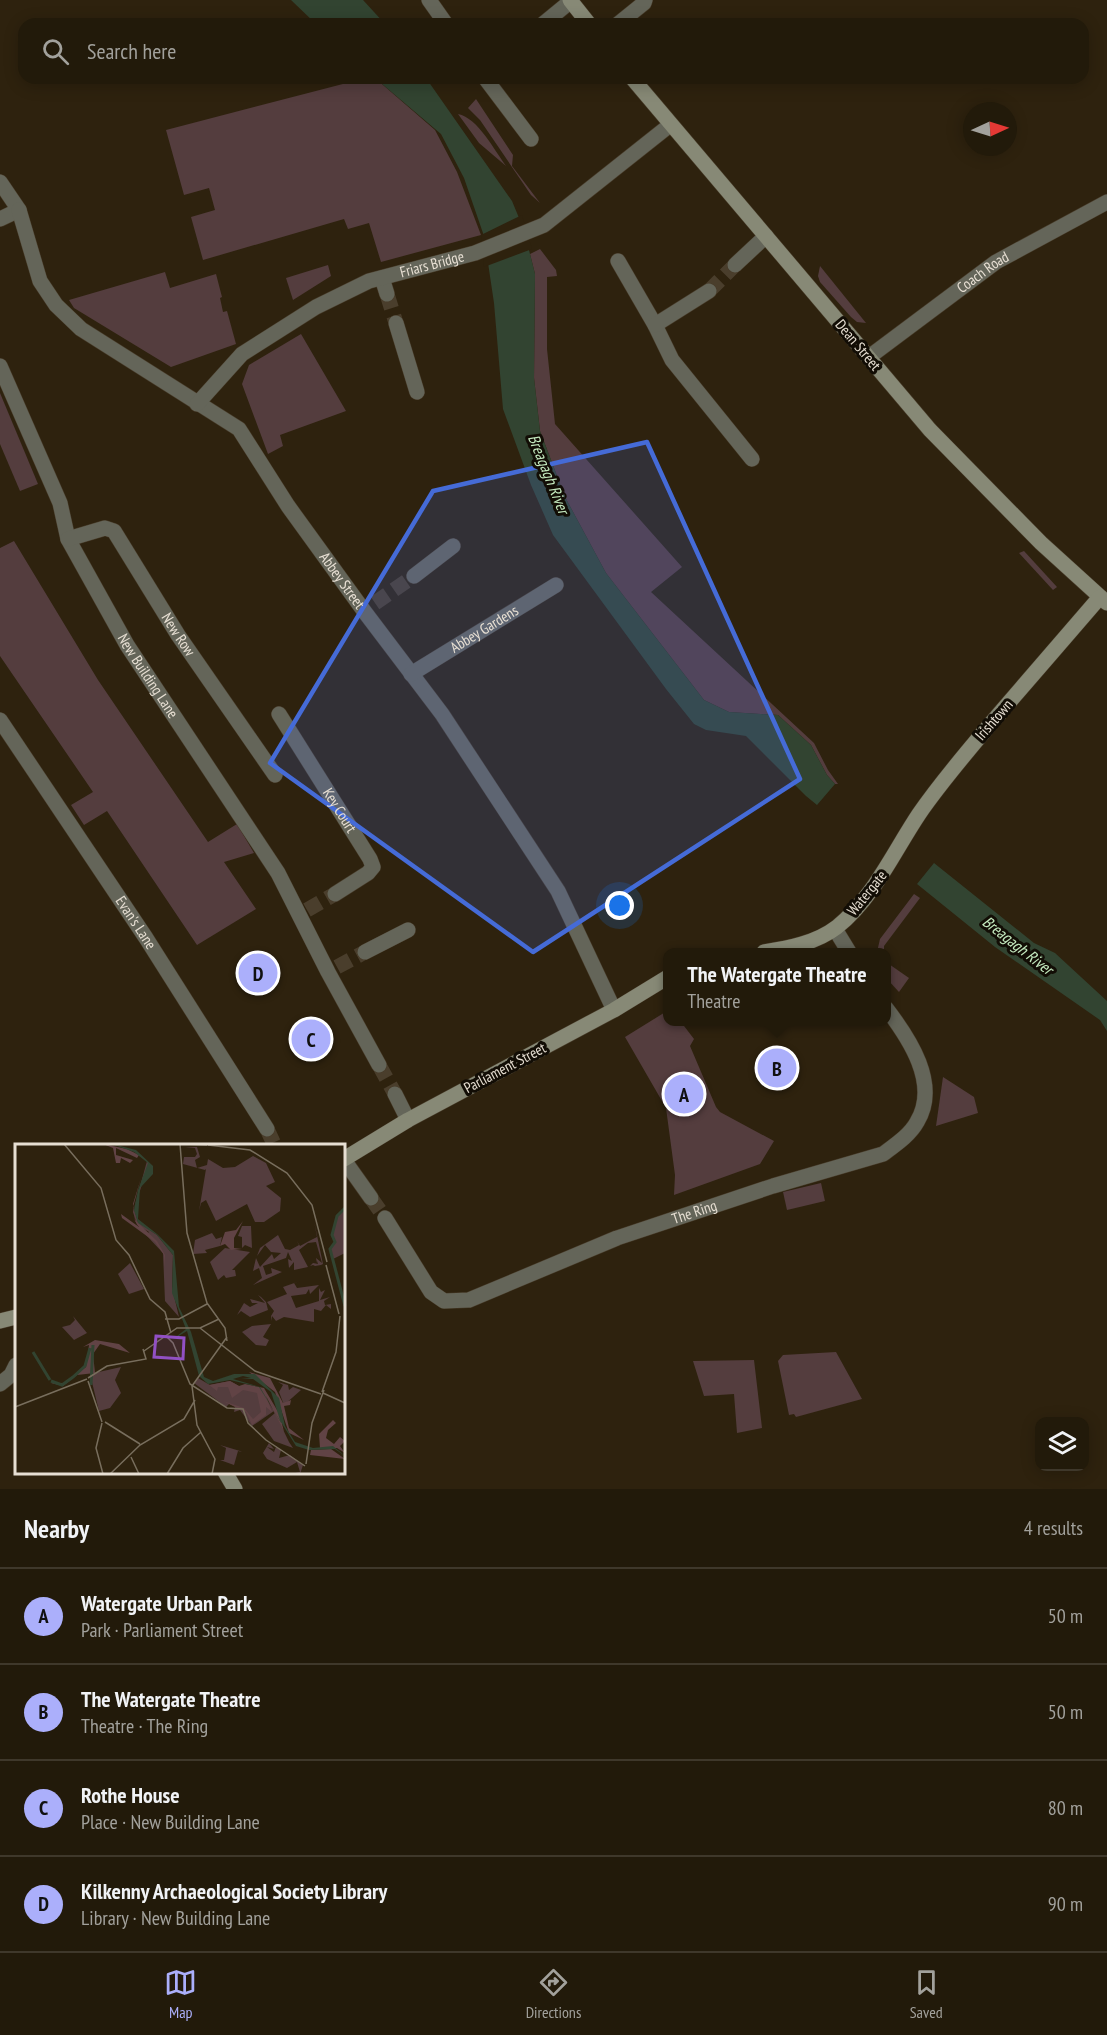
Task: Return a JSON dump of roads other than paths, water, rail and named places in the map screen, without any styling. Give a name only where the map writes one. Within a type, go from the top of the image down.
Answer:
[{"type":"main road","points":[[571,0],[584,18]]},
{"type":"main road","name":"Dean Street","points":[[637,84],[930,430],[1041,543],[1104,600]]},
{"type":"main road","name":"Irishtown","points":[[897,851],[919,814],[964,755],[1104,600]]},
{"type":"main road","name":"Watergate","points":[[789,948],[818,939],[835,929],[855,911],[897,851]]},
{"type":"main road","name":"Parliament Street","points":[[345,1159],[408,1119],[614,1010],[663,980]]},
{"type":"main road","points":[[0,1321],[15,1317]]},
{"type":"main road","points":[[226,1474],[234,1489]]},
{"type":"street","points":[[429,0],[442,18]]},
{"type":"street","points":[[550,18],[571,0]]},
{"type":"street","points":[[625,18],[645,0]]},
{"type":"street","points":[[489,84],[531,139]]},
{"type":"street","name":"Friars Bridge","points":[[197,404],[242,354],[316,307],[369,281],[475,253],[544,225],[670,125]]},
{"type":"street","name":"Abbey Street","points":[[0,183],[19,210],[40,281],[56,305],[81,329],[239,429],[288,506],[369,607],[411,674],[442,714],[558,891],[614,1010]]},
{"type":"street","name":"Coach Road","points":[[869,357],[996,262],[1107,202]]},
{"type":"street","points":[[0,219],[19,210]]},
{"type":"street","points":[[735,265],[766,236]]},
{"type":"street","points":[[618,261],[655,325],[672,360],[752,459]]},
{"type":"street","points":[[382,278],[387,294]]},
{"type":"street","points":[[655,325],[709,291]]},
{"type":"street","points":[[396,322],[417,392]]},
{"type":"street","name":"New Building Lane","points":[[0,366],[60,503],[68,539],[127,645],[250,828],[303,912],[379,1065]]},
{"type":"street","name":"New Row","points":[[68,539],[105,528],[114,531],[178,635],[275,775]]},
{"type":"street","points":[[414,576],[453,546]]},
{"type":"street","name":"Abbey Gardens","points":[[411,674],[556,585]]},
{"type":"street","name":"Key Court","points":[[279,714],[373,867],[368,873],[334,894]]},
{"type":"street","name":"Evan's Lane","points":[[0,720],[146,938],[267,1129]]},
{"type":"street","points":[[835,929],[847,948]]},
{"type":"street","points":[[366,952],[408,930]]},
{"type":"street","name":"The Ring","points":[[385,1218],[431,1292],[444,1301],[469,1300],[617,1238],[773,1186],[883,1154],[897,1144],[917,1122],[926,1095],[922,1067],[891,1014]]},
{"type":"street","points":[[395,1094],[408,1119]]},
{"type":"street","points":[[345,1161],[371,1198]]},
{"type":"street","points":[[0,1384],[11,1375],[15,1367]]},
{"type":"water","points":[[291,0],[363,0],[380,18],[310,18]]},
{"type":"water","name":"Breagagh River","points":[[382,84],[430,84],[512,201],[524,230],[535,274],[534,378],[540,431],[565,497],[606,573],[704,700],[729,712],[778,715],[811,745],[827,775],[835,784],[817,805],[746,736],[706,730],[694,724],[553,535],[531,485],[503,409],[494,303],[484,236],[464,178],[441,134]]},
{"type":"water","name":"Breagagh River","points":[[934,863],[1034,943],[1055,953],[1107,1001],[1107,1031],[1100,1020],[995,947],[917,884]]},
{"type":"tunnel","points":[[709,291],[735,265]]},
{"type":"tunnel","points":[[387,294],[396,323]]},
{"type":"tunnel","points":[[375,603],[414,576]]},
{"type":"tunnel","points":[[307,910],[335,894]]},
{"type":"tunnel","points":[[337,967],[365,952]]},
{"type":"tunnel","points":[[379,1065],[395,1094]]},
{"type":"tunnel","points":[[267,1129],[274,1144]]},
{"type":"tunnel","points":[[371,1198],[385,1218]]},
{"type":"place","name":"Kilkenny Archaeological Society Library","points":[[258,973]]},
{"type":"place","name":"Rothe House","points":[[311,1039]]},
{"type":"place","name":"The Watergate Theatre","points":[[777,1068]]},
{"type":"place","name":"Watergate Urban Park","points":[[684,1094]]}]
